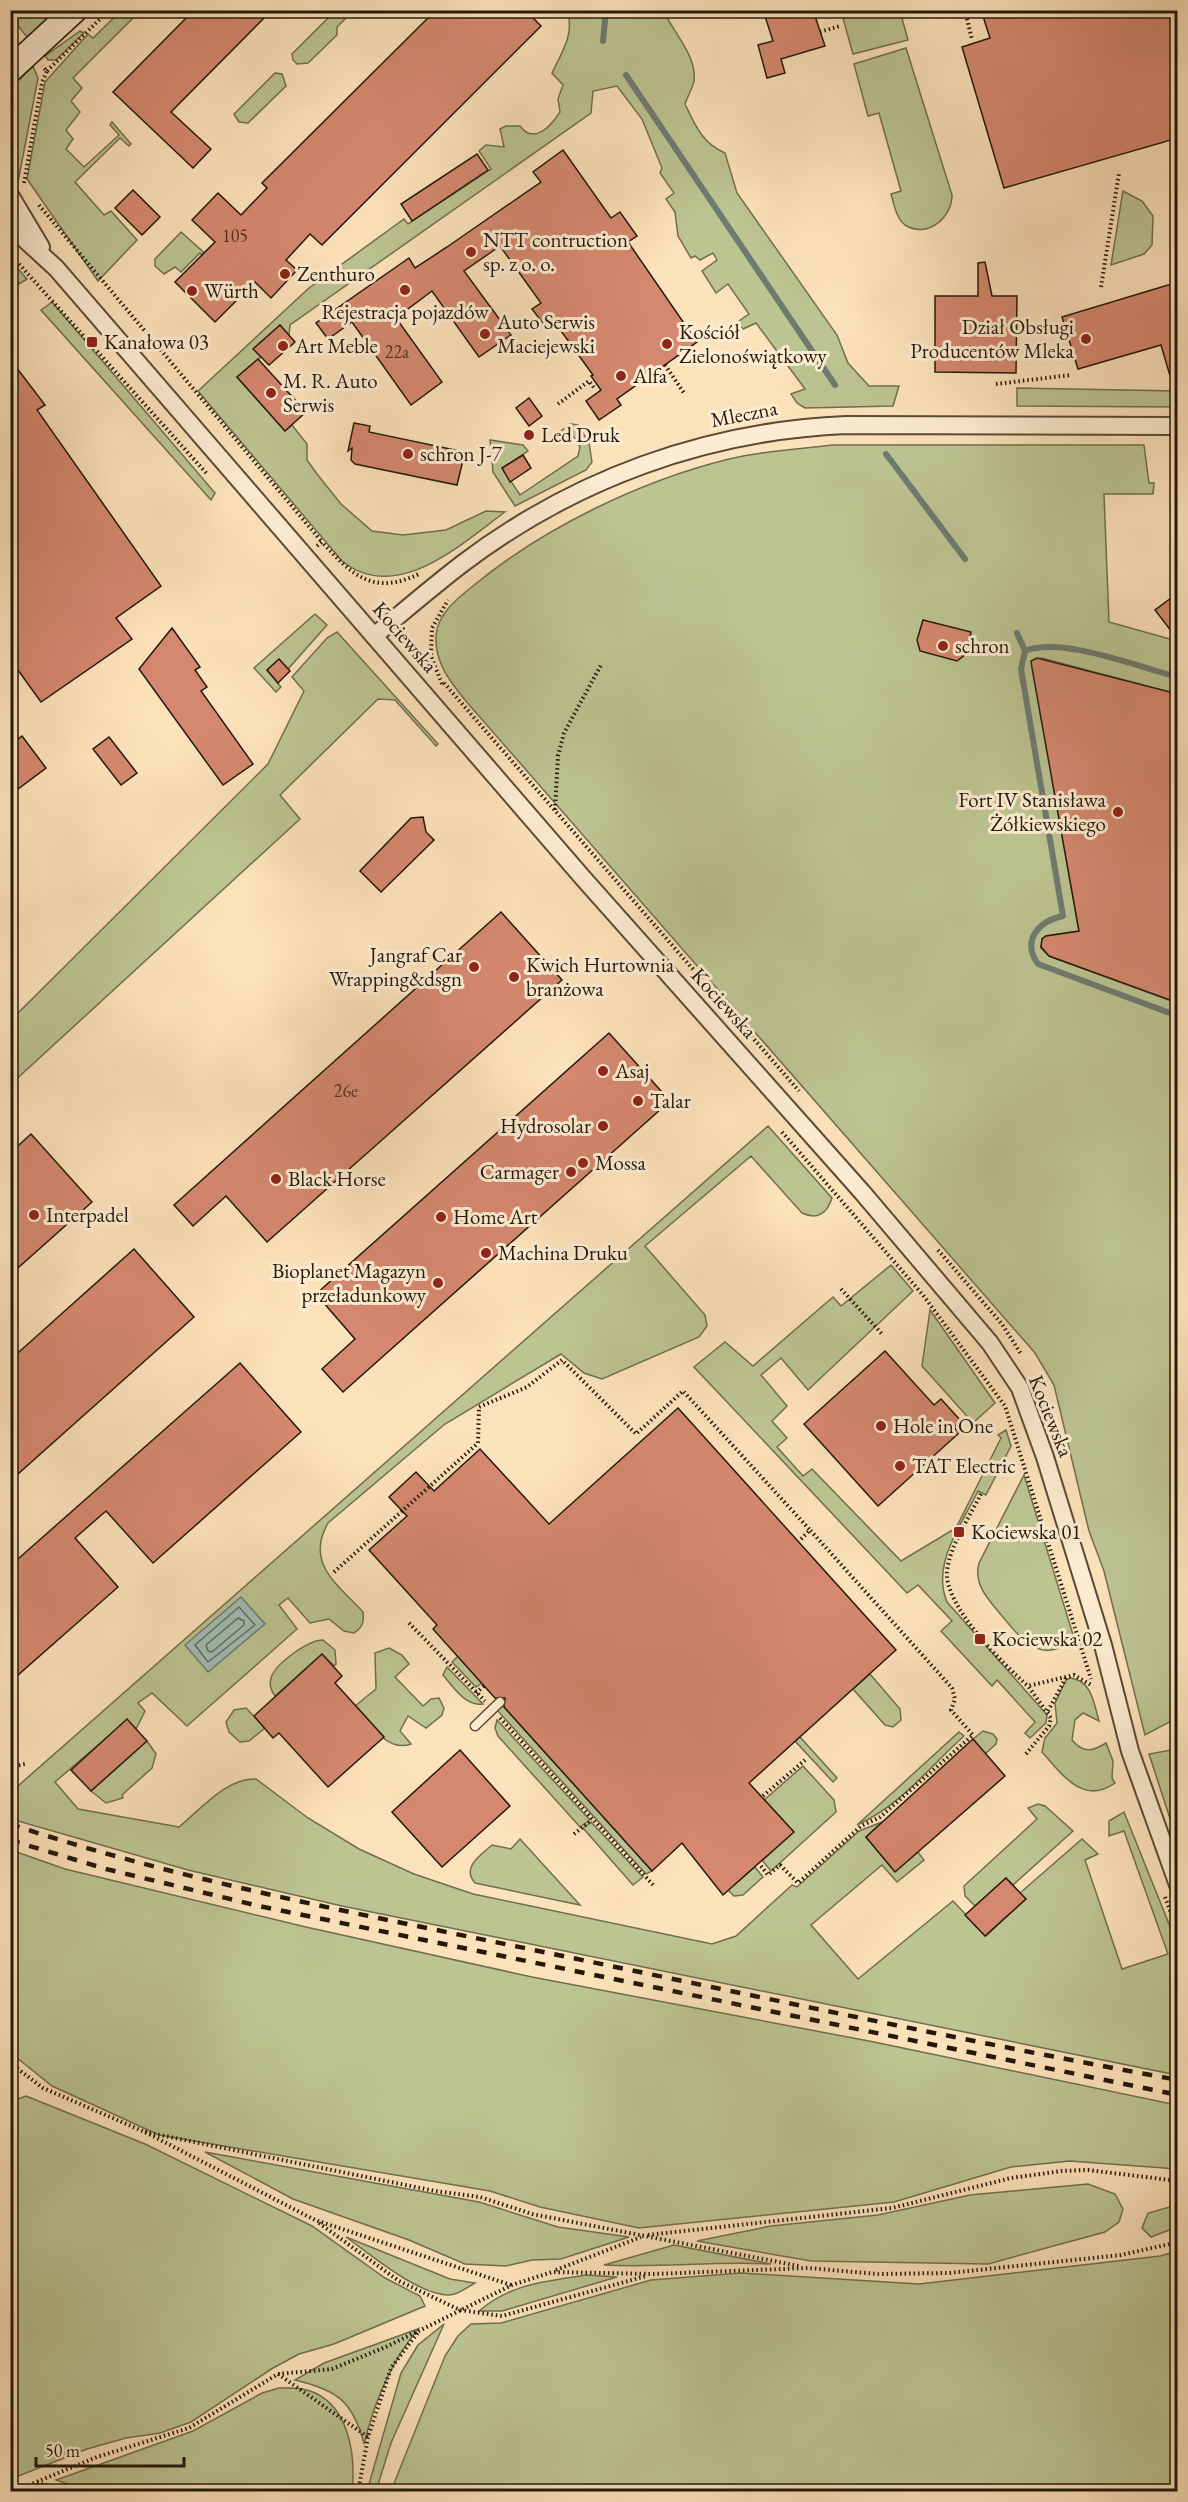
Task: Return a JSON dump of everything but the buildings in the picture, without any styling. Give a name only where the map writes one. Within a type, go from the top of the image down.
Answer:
[{"type":"street","points":[[10,70],[75,10]]},
{"type":"street","name":"Kociewska","points":[[11,196],[48,259]]},
{"type":"street","name":"Kociewska","points":[[10,226],[48,259],[553,843],[906,1244],[990,1343],[1020,1388],[1045,1456],[1100,1634],[1130,1751],[1170,1887]]},
{"type":"street","name":"Mleczna","points":[[374,636],[462,564],[504,535],[621,472],[713,442],[800,427],[846,424],[1178,426]]},
{"type":"lane","points":[[475,1726],[500,1702]]},
{"type":"path","points":[[11,196],[23,186],[42,82],[47,71],[109,10]]},
{"type":"path","points":[[965,10],[972,40]]},
{"type":"path","points":[[820,32],[840,26]]},
{"type":"path","points":[[30,52],[47,71]]},
{"type":"path","points":[[1101,287],[1119,173]]},
{"type":"path","points":[[37,203],[347,569],[364,580],[382,584],[406,580],[426,570]]},
{"type":"path","points":[[10,254],[213,480]]},
{"type":"path","points":[[665,365],[684,393]]},
{"type":"path","points":[[996,384],[1071,375]]},
{"type":"path","points":[[558,404],[589,381],[595,389]]},
{"type":"path","points":[[304,555],[322,542]]},
{"type":"path","points":[[553,843],[558,756],[564,733],[601,665]]},
{"type":"path","points":[[777,1126],[923,1295],[1005,1406],[1097,1697]]},
{"type":"path","points":[[842,1289],[882,1334]]},
{"type":"path","points":[[334,1572],[478,1443],[479,1407],[527,1387],[562,1360],[636,1434],[683,1391],[952,1688],[955,1699],[951,1710],[973,1735],[880,1817],[861,1826],[798,1883],[780,1865],[768,1875],[760,1866]]},
{"type":"path","points":[[981,1494],[950,1558],[947,1585],[965,1615],[1006,1667],[1028,1686],[1052,1718],[1026,1754]]},
{"type":"path","points":[[801,1539],[810,1530]]},
{"type":"path","points":[[409,1623],[492,1709],[656,1887]]},
{"type":"path","points":[[1028,1686],[1067,1676],[1081,1677],[1094,1686]]},
{"type":"path","points":[[1048,1711],[1067,1676]]},
{"type":"path","points":[[476,1693],[485,1685]]},
{"type":"path","points":[[763,1797],[805,1760]]},
{"type":"path","points":[[10,1767],[24,1764]]},
{"type":"path","points":[[574,1834],[592,1820]]},
{"type":"path","points":[[1170,1887],[1178,1932]]},
{"type":"path","points":[[10,2063],[43,2088],[145,2132],[315,2220],[399,2282],[460,2310],[502,2316],[652,2274]]},
{"type":"path","points":[[145,2132],[435,2192],[480,2197],[532,2214],[808,2268],[878,2274],[950,2273],[1121,2255],[1170,2244],[1178,2240]]},
{"type":"path","points":[[12,2492],[97,2457],[189,2428],[278,2374],[332,2369],[420,2331],[512,2285],[552,2272],[642,2236],[892,2208],[1011,2178],[1062,2171],[1088,2170],[1178,2181]]},
{"type":"path","points":[[315,2220],[512,2285]]},
{"type":"path","points":[[552,2272],[652,2274],[808,2268]]},
{"type":"path","points":[[358,2492],[368,2437],[391,2368],[420,2331]]},
{"type":"path","points":[[278,2374],[368,2437]]},
{"type":"path","points":[[36,2482],[64,2492]]},
{"type":"green space","points":[[567,10],[664,11],[692,62],[694,81],[685,104],[696,126],[710,144],[725,153],[737,193],[837,335],[848,363],[869,386],[899,386],[893,406],[805,408],[797,403],[791,394],[805,389],[756,323],[743,329],[736,323],[749,314],[728,284],[716,293],[702,271],[717,260],[713,253],[700,260],[695,256],[691,258],[678,236],[675,212],[666,199],[674,193],[660,173],[662,168],[642,119],[617,86],[593,91],[591,113],[290,325],[289,335],[280,325],[254,349],[261,357],[237,377],[285,431],[292,425],[307,444],[307,460],[317,474],[341,504],[372,531],[403,535],[446,530],[486,511],[505,512],[449,553],[428,565],[406,573],[384,576],[363,573],[342,561],[198,391],[309,288],[404,219],[408,224],[491,169],[479,151],[486,145],[504,147],[500,129],[506,126],[520,126],[531,134],[536,134],[552,123],[560,112],[558,99],[563,85],[552,73],[568,35]]},
{"type":"green space","points":[[28,11],[56,11],[27,37],[15,22]]},
{"type":"green space","points":[[121,11],[140,11],[73,78],[82,88],[71,101],[80,112],[66,130],[73,139],[66,149],[84,167],[119,135],[110,125],[112,122],[131,144],[129,146],[120,138],[75,182],[104,215],[111,211],[137,240],[98,281],[27,179],[45,82],[88,34],[93,38]]},
{"type":"green space","points":[[335,11],[353,11],[337,27],[337,35],[308,63],[297,64],[292,54]]},
{"type":"green space","points":[[841,11],[900,11],[908,40],[853,54]]},
{"type":"green space","points":[[80,31],[84,33],[56,60],[48,60],[45,56]]},
{"type":"green space","points":[[906,48],[952,195],[948,211],[943,218],[930,228],[922,229],[913,229],[905,225],[897,215],[891,194],[901,191],[879,113],[868,116],[854,64]]},
{"type":"green space","points":[[33,66],[38,78],[18,182],[11,171],[11,88]]},
{"type":"green space","points":[[275,73],[282,74],[286,86],[248,123],[239,122],[234,114]]},
{"type":"green space","points":[[1123,191],[1142,201],[1153,216],[1152,245],[1144,254],[1111,265]]},
{"type":"green space","points":[[181,232],[209,257],[207,259],[200,253],[181,272],[175,267],[164,274],[155,266],[155,259]]},
{"type":"green space","points":[[11,261],[27,279],[19,284],[11,274]]},
{"type":"green space","points":[[52,302],[215,493],[211,500],[41,310]]},
{"type":"green space","points":[[1017,388],[1177,391],[1177,407],[1017,406]]},
{"type":"green space","points":[[570,424],[578,425],[589,443],[592,462],[586,470],[515,506],[493,472],[490,440],[523,445],[528,451],[502,468],[520,495],[578,456],[580,447],[574,437],[561,431]]},
{"type":"green space","points":[[833,445],[1144,445],[1149,483],[1154,483],[1153,494],[1104,494],[1109,622],[1177,641],[1177,694],[1042,658],[1034,660],[1032,664],[1079,931],[1046,936],[1042,939],[1041,948],[1049,956],[1177,1003],[1177,1718],[1145,1735],[1104,1571],[1089,1531],[1054,1385],[1035,1353],[465,700],[449,678],[438,655],[437,628],[444,614],[455,601],[500,565],[561,526],[627,494],[695,468],[754,454]]},
{"type":"green space","points":[[315,614],[327,625],[288,669],[279,659],[267,670],[281,687],[276,692],[254,668]]},
{"type":"green space","points":[[337,632],[438,744],[436,746],[395,700],[378,699],[280,795],[300,819],[11,1084],[11,1020],[268,764],[304,691],[292,677],[327,638]]},
{"type":"green space","points":[[768,1126],[832,1198],[824,1212],[817,1216],[802,1213],[751,1156],[645,1246],[705,1315],[707,1326],[699,1337],[602,1379],[584,1373],[561,1354],[445,1424],[328,1523],[322,1537],[320,1550],[327,1572],[363,1612],[362,1624],[357,1631],[354,1633],[344,1631],[329,1619],[310,1623],[288,1598],[279,1605],[297,1629],[187,1726],[152,1693],[138,1703],[145,1711],[136,1729],[127,1720],[55,1782],[78,1809],[179,1827],[224,1789],[235,1783],[256,1779],[308,1818],[359,1849],[414,1874],[473,1894],[712,1944],[736,1936],[792,1885],[797,1887],[859,1831],[882,1822],[866,1837],[895,1871],[918,1852],[924,1860],[897,1882],[882,1865],[811,1925],[858,1979],[953,1901],[986,1936],[1025,1899],[1020,1893],[1082,1839],[1098,1854],[1085,1860],[1122,1969],[1168,1954],[1124,1831],[1109,1836],[1109,1821],[1124,1812],[1177,1944],[1177,2075],[342,1906],[188,1870],[11,1819],[10,1793]]},
{"type":"green space","points":[[891,1265],[913,1291],[808,1390],[781,1358],[761,1375],[787,1406],[772,1421],[787,1438],[777,1447],[803,1476],[812,1469],[901,1561],[956,1528],[1001,1438],[998,1435],[1006,1430],[1011,1446],[986,1495],[978,1491],[950,1545],[943,1573],[943,1588],[947,1602],[1047,1715],[1046,1723],[1030,1738],[1025,1733],[1035,1722],[997,1680],[992,1686],[941,1631],[952,1621],[918,1585],[907,1593],[694,1367],[725,1342],[753,1366],[833,1297],[841,1306]]},
{"type":"green space","points":[[930,1310],[995,1403],[973,1423],[922,1366]]},
{"type":"green space","points":[[1024,1475],[1074,1638],[1052,1650],[1034,1647],[1017,1634],[987,1598],[978,1578],[979,1563]]},
{"type":"green space","points":[[323,1640],[335,1650],[336,1664],[334,1666],[322,1654],[275,1696],[270,1681],[279,1666],[301,1648]]},
{"type":"green space","points":[[389,1648],[402,1655],[409,1664],[395,1677],[423,1706],[431,1699],[439,1698],[444,1708],[442,1715],[426,1728],[408,1716],[400,1731],[411,1744],[402,1746],[380,1735],[355,1706],[376,1689],[375,1653]]},
{"type":"green space","points":[[458,1656],[482,1683],[476,1687],[452,1662]]},
{"type":"green space","points":[[447,1667],[483,1704],[471,1702],[456,1690],[443,1675]]},
{"type":"green space","points":[[870,1674],[900,1709],[901,1720],[893,1727],[885,1725],[853,1689]]},
{"type":"green space","points":[[1070,1678],[1083,1683],[1088,1688],[1099,1721],[1083,1713],[1075,1720],[1072,1740],[1088,1750],[1106,1743],[1113,1761],[1112,1778],[1115,1783],[1103,1789],[1093,1791],[1074,1784],[1065,1778],[1042,1752],[1045,1738],[1057,1723],[1055,1703],[1066,1680]]},
{"type":"green space","points":[[503,1706],[652,1871],[646,1874],[497,1710]]},
{"type":"green space","points":[[246,1708],[265,1728],[249,1741],[240,1742],[229,1732],[226,1722],[234,1710]]},
{"type":"green space","points":[[497,1720],[590,1820],[580,1827],[498,1736],[495,1728]]},
{"type":"green space","points":[[983,1731],[993,1734],[997,1739],[996,1744],[985,1754],[973,1739]]},
{"type":"green space","points":[[959,1732],[964,1736],[902,1796],[873,1817],[857,1825]]},
{"type":"green space","points":[[800,1737],[837,1778],[833,1782],[795,1741]]},
{"type":"green space","points":[[147,1741],[156,1754],[152,1768],[122,1795],[123,1798],[106,1803],[91,1791]]},
{"type":"green space","points":[[1178,1749],[1177,1840],[1149,1754]]},
{"type":"green space","points":[[803,1766],[834,1800],[836,1812],[771,1871],[762,1860],[764,1800]]},
{"type":"green space","points":[[1038,1804],[1045,1806],[1073,1831],[1013,1885],[1006,1878],[975,1906],[965,1896],[964,1886],[1037,1819],[1028,1808]]},
{"type":"green space","points":[[591,1822],[643,1877],[633,1885],[583,1828]]},
{"type":"green space","points":[[520,1839],[580,1905],[475,1883],[470,1872],[478,1857],[492,1845],[511,1849]]},
{"type":"green space","points":[[11,1850],[65,1869],[306,1927],[532,1977],[874,2042],[1177,2105],[1177,2169],[1070,2161],[1011,2167],[894,2202],[639,2228],[540,2207],[490,2191],[159,2135],[52,2086],[16,2057],[11,2049]]},
{"type":"green space","points":[[755,1867],[763,1877],[743,1895],[734,1896],[728,1890]]},
{"type":"green space","points":[[26,2096],[145,2144],[312,2226],[385,2278],[420,2296],[425,2306],[334,2344],[299,2354],[273,2368],[191,2422],[160,2433],[126,2438],[87,2449],[11,2479],[10,2108],[15,2100]]},
{"type":"green space","points":[[205,2152],[479,2202],[558,2227],[629,2237],[561,2259],[532,2260],[506,2266],[465,2264],[409,2240],[293,2199]]},
{"type":"green space","points":[[1088,2184],[1115,2194],[1123,2209],[1119,2222],[1105,2232],[988,2264],[811,2261],[697,2241],[771,2226],[878,2215],[970,2195]]},
{"type":"green space","points":[[1177,2205],[1177,2227],[1151,2237],[1142,2228],[1148,2213]]},
{"type":"green space","points":[[346,2237],[450,2279],[475,2283],[452,2295],[437,2293],[395,2273]]},
{"type":"green space","points":[[674,2245],[771,2264],[604,2265]]},
{"type":"green space","points":[[1177,2251],[1177,2491],[391,2491],[445,2356],[458,2336],[471,2324],[501,2323],[651,2280],[741,2273],[919,2284],[1160,2256]]},
{"type":"green space","points":[[586,2275],[617,2277],[502,2311],[479,2311],[517,2289]]},
{"type":"green space","points":[[444,2324],[391,2443],[376,2491],[367,2491],[401,2373],[418,2345]]},
{"type":"green space","points":[[418,2329],[392,2369],[373,2413],[364,2444],[354,2417],[341,2400],[322,2388],[295,2380],[324,2363]]},
{"type":"green space","points":[[279,2388],[297,2388],[321,2396],[341,2418],[351,2446],[352,2491],[91,2492],[56,2480],[193,2431],[262,2393]]},
{"type":"water","points":[[241,1597],[265,1624],[208,1672],[185,1645]]},
{"type":"waterway","points":[[603,41],[606,10]]},
{"type":"waterway","points":[[626,75],[835,385]]},
{"type":"waterway","points":[[886,454],[965,559]]},
{"type":"waterway","points":[[1017,633],[1025,651],[1021,669],[1063,916],[1047,922],[1035,933],[1031,947],[1033,955],[1038,964],[1178,1016]]},
{"type":"waterway","points":[[1025,651],[1040,647],[1079,650],[1178,677]]},
{"type":"railway","points":[[10,1824],[144,1864],[348,1912],[865,2019],[1178,2080]]},
{"type":"railway","points":[[10,1840],[106,1869],[259,1906],[1178,2095]]},
{"type":"place","name":"NTT contruction sp. z o. o.","points":[[471,252]]},
{"type":"place","name":"Zenthuro","points":[[285,274]]},
{"type":"place","name":"Rejestracja pojazdów","points":[[405,290]]},
{"type":"place","name":"Würth","points":[[192,291]]},
{"type":"place","name":"Auto Serwis Maciejewski","points":[[485,334]]},
{"type":"place","name":"Dział Obsługi Producentów Mleka","points":[[1086,339]]},
{"type":"place","name":"Kanałowa 03","points":[[92,342]]},
{"type":"place","name":"Kościół Zielonoświątkowy","points":[[667,344]]},
{"type":"place","name":"Art Meble","points":[[283,346]]},
{"type":"place","name":"Alfa","points":[[621,376]]},
{"type":"place","name":"M. R. Auto Serwis","points":[[271,393]]},
{"type":"place","name":"Led Druk","points":[[529,435]]},
{"type":"place","name":"schron J-7","points":[[408,454]]},
{"type":"place","name":"schron","points":[[943,646]]},
{"type":"place","name":"Fort IV Stanisława Żółkiewskiego","points":[[1118,812]]},
{"type":"place","name":"Jangraf Car Wrapping&dsgn","points":[[474,967]]},
{"type":"place","name":"Kwich Hurtownia branżowa","points":[[514,977]]},
{"type":"place","name":"Asaj","points":[[603,1071]]},
{"type":"place","name":"Talar","points":[[638,1101]]},
{"type":"place","name":"Hydrosolar","points":[[603,1126]]},
{"type":"place","name":"Mossa","points":[[583,1163]]},
{"type":"place","name":"Carmager","points":[[571,1172]]},
{"type":"place","name":"Black Horse","points":[[276,1179]]},
{"type":"place","name":"Interpadel","points":[[34,1215]]},
{"type":"place","name":"Home Art","points":[[441,1217]]},
{"type":"place","name":"Machina Druku","points":[[486,1253]]},
{"type":"place","name":"Bioplanet Magazyn przeładunkowy","points":[[438,1283]]},
{"type":"place","name":"Hole in One","points":[[881,1426]]},
{"type":"place","name":"TAT Electric","points":[[900,1466]]},
{"type":"place","name":"Kociewska 01","points":[[959,1532]]},
{"type":"place","name":"Kociewska 02","points":[[980,1639]]}]
